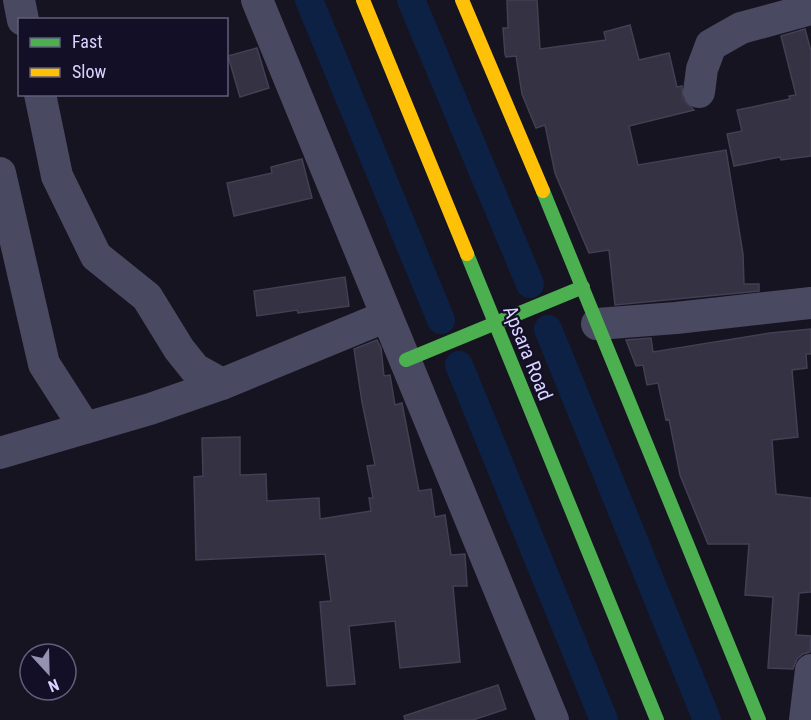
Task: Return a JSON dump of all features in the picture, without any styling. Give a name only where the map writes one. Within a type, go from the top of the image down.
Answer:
[{"type":"main road","name":"Apsara Road","points":[[363,0],[657,720]]},
{"type":"main road","points":[[462,0],[583,287],[759,720]]},
{"type":"main road","points":[[406,360],[583,287]]},
{"type":"street","points":[[19,0],[23,18]]},
{"type":"street","points":[[257,0],[553,720]]},
{"type":"street","points":[[699,92],[702,69],[711,45],[741,28],[811,9]]},
{"type":"street","points":[[39,96],[57,176],[96,256],[147,297],[178,349],[195,369],[222,384]]},
{"type":"street","points":[[0,173],[44,364],[85,428]]},
{"type":"street","points":[[597,324],[811,303]]},
{"type":"street","points":[[0,453],[150,409],[222,384],[387,316]]},
{"type":"street","points":[[805,720],[811,670]]},
{"type":"building","points":[[507,0],[537,0],[540,49],[606,40],[604,32],[630,25],[639,60],[669,53],[677,87],[682,86],[683,99],[694,110],[629,126],[638,165],[726,150],[743,254],[744,284],[759,284],[759,291],[615,305],[609,250],[589,253],[555,173],[545,125],[536,128],[522,94],[516,56],[506,57],[503,28],[508,28]]},
{"type":"building","points":[[805,29],[811,51],[811,156],[781,160],[780,157],[734,166],[727,134],[742,131],[737,110],[790,99],[789,96],[796,95],[781,36]]},
{"type":"building","points":[[257,48],[269,88],[240,97],[228,56]]},
{"type":"building","points":[[302,159],[312,198],[234,216],[227,183],[272,173],[271,167]]},
{"type":"building","points":[[345,277],[349,306],[257,316],[254,291]]},
{"type":"building","points":[[811,329],[811,354],[806,354],[807,368],[792,370],[798,437],[772,440],[776,494],[811,498],[811,592],[799,593],[796,635],[811,636],[810,652],[797,659],[793,669],[768,668],[773,597],[745,595],[749,544],[708,544],[680,475],[669,419],[666,420],[658,383],[647,385],[643,365],[636,366],[626,340],[651,338],[653,352],[770,333]]},
{"type":"building","points":[[377,340],[381,348],[384,376],[390,375],[395,405],[402,403],[419,491],[431,489],[435,517],[445,515],[451,555],[465,554],[467,586],[453,586],[460,662],[400,668],[395,621],[349,626],[355,684],[327,686],[320,602],[331,601],[325,554],[196,560],[194,477],[203,476],[202,438],[240,437],[240,475],[266,474],[267,501],[319,498],[320,519],[371,511],[369,498],[373,498],[367,466],[375,465],[354,349]]},
{"type":"building","points":[[498,685],[506,709],[473,720],[405,720],[404,716]]},
{"type":"waterway","points":[[309,0],[441,320]]},
{"type":"waterway","points":[[411,0],[530,284]]},
{"type":"waterway","points":[[548,329],[707,720]]},
{"type":"waterway","points":[[459,365],[604,720]]},
{"type":"traffic: fast","points":[[543,191],[759,720]]},
{"type":"traffic: fast","points":[[467,254],[657,720]]},
{"type":"traffic: fast","points":[[406,360],[583,287]]},
{"type":"traffic: slow","points":[[363,0],[467,254]]},
{"type":"traffic: slow","points":[[462,0],[543,191]]}]
